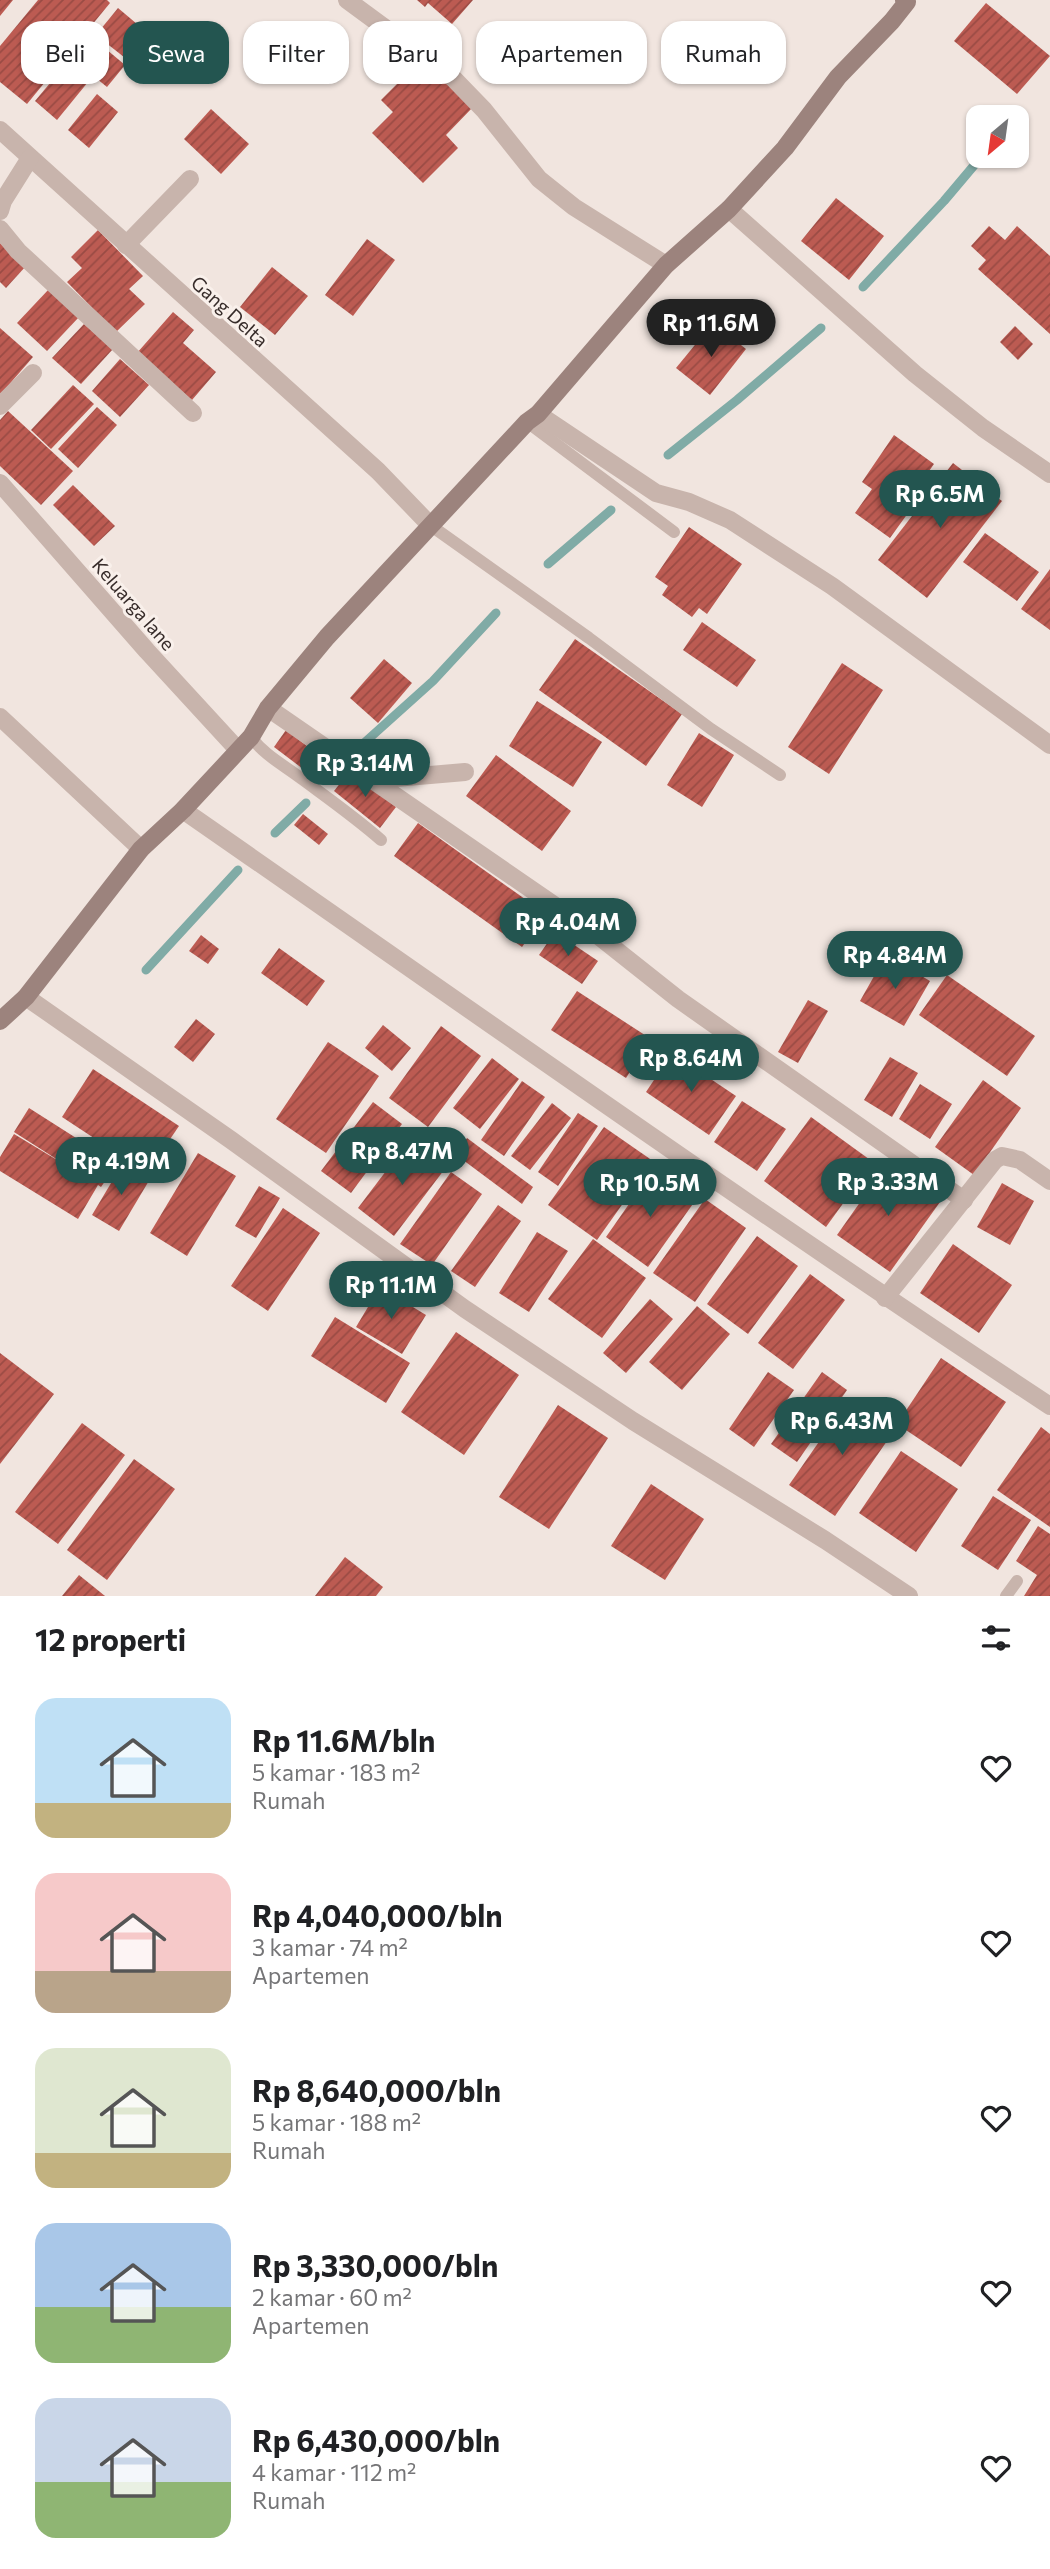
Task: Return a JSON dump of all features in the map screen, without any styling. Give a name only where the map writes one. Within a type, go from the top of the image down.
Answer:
[{"type":"street","points":[[347,0],[453,78],[484,110],[540,179],[574,206],[666,265]]},
{"type":"street","points":[[0,1021],[26,997],[141,849],[183,810],[251,737],[268,708],[327,637],[533,418],[666,265],[729,209],[785,148],[838,77],[892,21],[907,1]]},
{"type":"street","name":"Gang Delta","points":[[0,130],[378,471],[430,526]]},
{"type":"street","points":[[0,211],[3,201],[30,158]]},
{"type":"street","points":[[126,245],[190,179]]},
{"type":"street","points":[[729,209],[915,374],[983,428],[1050,474]]},
{"type":"street","points":[[0,229],[18,251],[193,413]]},
{"type":"street","points":[[0,406],[33,373]]},
{"type":"street","points":[[533,418],[656,493],[688,502],[730,520],[832,586],[1050,744]]},
{"type":"street","name":"Keluarga lane","points":[[0,483],[165,672],[238,750]]},
{"type":"street","points":[[268,708],[596,933],[678,999],[964,1200]]},
{"type":"street","points":[[0,717],[141,849]]},
{"type":"street","points":[[372,780],[465,772]]},
{"type":"street","points":[[183,810],[496,1030],[886,1298],[1050,1406]]},
{"type":"street","points":[[26,997],[243,1148],[465,1309],[633,1421],[825,1540],[909,1596]]},
{"type":"street","points":[[886,1298],[995,1160],[1002,1156],[1020,1160],[1050,1181]]},
{"type":"lane","points":[[533,418],[674,532]]},
{"type":"lane","points":[[430,526],[589,638],[711,729],[780,775]]},
{"type":"lane","points":[[251,737],[263,752],[346,810],[381,840]]},
{"type":"lane","points":[[1006,1596],[1017,1581]]},
{"type":"building","points":[[0,0],[13,0],[0,16]]},
{"type":"building","points":[[38,0],[107,0],[110,3],[95,21],[21,21],[21,84],[43,84],[27,104],[0,82],[0,46]]},
{"type":"building","points":[[417,0],[473,0],[455,21],[449,21],[428,3],[425,7]]},
{"type":"building","points":[[986,3],[1050,56],[1017,94],[954,41]]},
{"type":"building","points":[[118,8],[133,21],[123,21],[123,56],[109,45],[107,21]]},
{"type":"building","points":[[109,52],[123,63],[123,67],[107,87],[103,84],[109,84]]},
{"type":"building","points":[[49,84],[86,84],[57,120],[35,101]]},
{"type":"building","points":[[397,84],[450,84],[473,107],[446,135],[458,148],[423,183],[372,133],[393,112],[381,100]]},
{"type":"building","points":[[97,94],[118,112],[89,148],[68,130]]},
{"type":"building","points":[[211,109],[249,144],[221,174],[184,139]]},
{"type":"building","points":[[836,198],[884,236],[849,280],[801,241]]},
{"type":"building","points":[[989,226],[1005,240],[1017,226],[1050,256],[1050,334],[978,269],[986,260],[971,246]]},
{"type":"building","points":[[98,230],[143,276],[129,289],[145,304],[116,332],[67,282],[82,268],[71,257]]},
{"type":"building","points":[[367,239],[395,260],[353,316],[325,295]]},
{"type":"building","points":[[0,243],[26,266],[6,288],[0,282]]},
{"type":"building","points":[[272,267],[308,296],[275,335],[240,307]]},
{"type":"building","points":[[49,289],[79,317],[47,351],[17,323]]},
{"type":"building","points":[[173,312],[194,330],[183,343],[216,372],[192,400],[137,353]]},
{"type":"building","points":[[713,323],[746,349],[710,395],[676,368]]},
{"type":"building","points":[[84,324],[113,349],[81,384],[52,358]]},
{"type":"building","points":[[1015,326],[1033,344],[1018,360],[1000,342]]},
{"type":"building","points":[[0,328],[33,357],[0,395]]},
{"type":"building","points":[[120,359],[149,385],[120,417],[92,391]]},
{"type":"building","points":[[73,385],[94,404],[51,449],[31,430]]},
{"type":"building","points":[[97,407],[117,425],[78,468],[58,449]]},
{"type":"building","points":[[8,411],[73,471],[41,505],[0,466],[0,420]]},
{"type":"building","points":[[894,435],[934,464],[915,491],[921,495],[890,538],[855,513],[872,489],[862,482]]},
{"type":"building","points":[[953,463],[1002,501],[927,598],[878,560]]},
{"type":"building","points":[[73,485],[115,526],[94,546],[53,505]]},
{"type":"building","points":[[689,527],[742,564],[707,614],[699,608],[692,617],[662,595],[668,586],[655,577]]},
{"type":"building","points":[[985,533],[1039,572],[1017,601],[963,562]]},
{"type":"building","points":[[1050,569],[1050,630],[1021,609]]},
{"type":"building","points":[[702,622],[756,660],[737,687],[683,650]]},
{"type":"building","points":[[575,639],[682,714],[646,766],[539,690]]},
{"type":"building","points":[[384,659],[412,683],[378,723],[350,698]]},
{"type":"building","points":[[842,663],[883,690],[829,774],[788,747]]},
{"type":"building","points":[[537,701],[602,742],[573,787],[509,746]]},
{"type":"building","points":[[286,730],[319,755],[307,772],[274,747]]},
{"type":"building","points":[[699,733],[734,755],[702,807],[667,785]]},
{"type":"building","points":[[496,755],[571,811],[542,851],[466,796]]},
{"type":"building","points":[[350,771],[396,807],[380,828],[334,791]]},
{"type":"building","points":[[303,814],[328,834],[319,845],[294,825]]},
{"type":"building","points":[[418,823],[546,914],[522,947],[394,856]]},
{"type":"building","points":[[555,932],[598,961],[582,984],[539,955]]},
{"type":"building","points":[[201,935],[219,949],[208,964],[189,951]]},
{"type":"building","points":[[279,948],[325,981],[307,1006],[261,973]]},
{"type":"building","points":[[886,955],[930,981],[904,1026],[860,1001]]},
{"type":"building","points":[[947,975],[1035,1036],[1007,1076],[919,1015]]},
{"type":"building","points":[[577,991],[651,1039],[626,1078],[551,1030]]},
{"type":"building","points":[[808,1000],[828,1011],[798,1063],[778,1052]]},
{"type":"building","points":[[196,1019],[215,1034],[193,1062],[174,1047]]},
{"type":"building","points":[[383,1025],[411,1048],[392,1071],[365,1048]]},
{"type":"building","points":[[441,1026],[481,1056],[428,1127],[389,1098]]},
{"type":"building","points":[[328,1042],[379,1076],[326,1153],[276,1119]]},
{"type":"building","points":[[672,1053],[736,1096],[709,1135],[646,1092]]},
{"type":"building","points":[[890,1057],[918,1073],[892,1117],[864,1100]]},
{"type":"building","points":[[492,1058],[519,1079],[480,1129],[453,1108]]},
{"type":"building","points":[[93,1069],[179,1126],[147,1173],[62,1117]]},
{"type":"building","points":[[983,1080],[1021,1108],[974,1175],[935,1147]]},
{"type":"building","points":[[522,1081],[545,1097],[504,1156],[481,1140]]},
{"type":"building","points":[[920,1084],[952,1104],[930,1139],[899,1119]]},
{"type":"building","points":[[742,1101],[786,1129],[757,1171],[714,1142]]},
{"type":"building","points":[[373,1102],[402,1124],[351,1193],[321,1171]]},
{"type":"building","points":[[552,1103],[571,1118],[530,1170],[511,1156]]},
{"type":"building","points":[[29,1108],[117,1164],[101,1187],[98,1185],[78,1219],[0,1171],[0,1157],[14,1134],[72,1169],[14,1132]]},
{"type":"building","points":[[578,1113],[598,1126],[558,1186],[538,1172]]},
{"type":"building","points":[[811,1117],[873,1162],[826,1227],[764,1181]]},
{"type":"building","points":[[604,1127],[653,1161],[597,1240],[548,1205]]},
{"type":"building","points":[[411,1138],[447,1166],[394,1236],[358,1208]]},
{"type":"building","points":[[467,1138],[533,1187],[522,1204],[455,1154]]},
{"type":"building","points":[[198,1153],[236,1176],[187,1256],[150,1233]]},
{"type":"building","points":[[123,1163],[150,1179],[119,1231],[92,1215]]},
{"type":"building","points":[[887,1164],[940,1202],[890,1272],[837,1235]]},
{"type":"building","points":[[652,1171],[695,1201],[648,1267],[606,1237]]},
{"type":"building","points":[[451,1172],[482,1194],[432,1265],[400,1244]]},
{"type":"building","points":[[1002,1183],[1034,1201],[1010,1245],[977,1227]]},
{"type":"building","points":[[259,1186],[280,1198],[256,1238],[235,1226]]},
{"type":"building","points":[[705,1199],[746,1228],[695,1302],[653,1273]]},
{"type":"building","points":[[498,1205],[521,1221],[475,1287],[451,1271]]},
{"type":"building","points":[[283,1208],[320,1233],[268,1311],[231,1286]]},
{"type":"building","points":[[537,1232],[568,1251],[529,1312],[499,1293]]},
{"type":"building","points":[[757,1236],[798,1266],[748,1334],[707,1304]]},
{"type":"building","points":[[593,1239],[646,1278],[602,1338],[548,1299]]},
{"type":"building","points":[[953,1244],[1012,1285],[979,1333],[920,1293]]},
{"type":"building","points":[[810,1274],[845,1300],[793,1369],[758,1343]]},
{"type":"building","points":[[380,1287],[426,1315],[402,1354],[356,1327]]},
{"type":"building","points":[[650,1299],[673,1319],[626,1373],[603,1353]]},
{"type":"building","points":[[697,1306],[730,1334],[682,1390],[649,1362]]},
{"type":"building","points":[[335,1317],[410,1363],[386,1403],[311,1356]]},
{"type":"building","points":[[456,1332],[519,1375],[464,1455],[401,1412]]},
{"type":"building","points":[[0,1353],[54,1394],[0,1464]]},
{"type":"building","points":[[941,1358],[1006,1402],[961,1467],[897,1424]]},
{"type":"building","points":[[768,1372],[794,1390],[754,1447],[729,1429]]},
{"type":"building","points":[[822,1372],[847,1390],[797,1462],[771,1444]]},
{"type":"building","points":[[850,1397],[896,1428],[835,1516],[789,1485]]},
{"type":"building","points":[[558,1405],[608,1438],[549,1529],[499,1497]]},
{"type":"building","points":[[82,1423],[125,1455],[58,1544],[15,1512]]},
{"type":"building","points":[[1041,1427],[1050,1434],[1050,1527],[997,1490]]},
{"type":"building","points":[[901,1451],[958,1489],[916,1552],[859,1513]]},
{"type":"building","points":[[134,1459],[175,1489],[107,1580],[67,1550]]},
{"type":"building","points":[[651,1484],[704,1519],[665,1580],[611,1546]]},
{"type":"building","points":[[993,1496],[1031,1520],[998,1570],[961,1546]]},
{"type":"building","points":[[1038,1526],[1050,1534],[1050,1596],[1024,1596],[1037,1575],[1016,1561]]},
{"type":"building","points":[[345,1557],[383,1587],[376,1596],[315,1596]]},
{"type":"building","points":[[79,1575],[105,1596],[62,1596]]},
{"type":"waterway","points":[[863,287],[972,168]]},
{"type":"waterway","points":[[668,455],[821,328]]},
{"type":"waterway","points":[[548,564],[611,510]]},
{"type":"waterway","points":[[354,752],[433,681],[496,613]]},
{"type":"waterway","points":[[275,833],[306,803]]},
{"type":"waterway","points":[[146,970],[238,870]]}]
